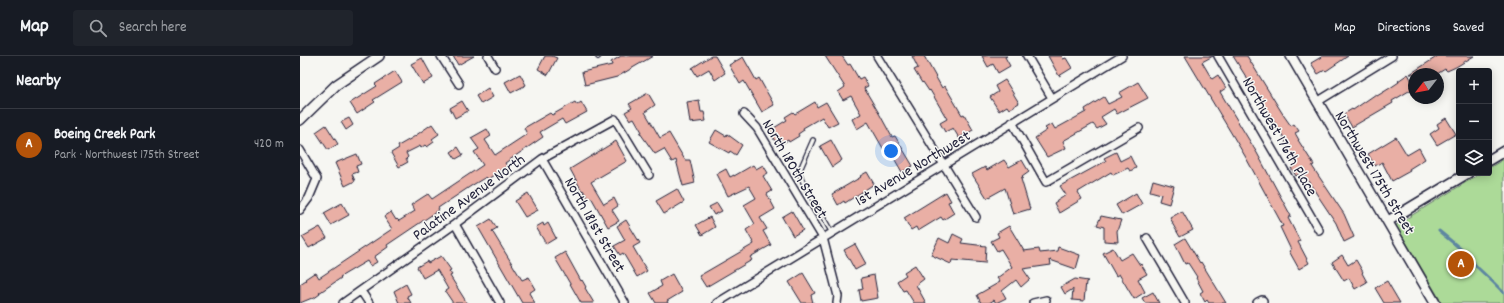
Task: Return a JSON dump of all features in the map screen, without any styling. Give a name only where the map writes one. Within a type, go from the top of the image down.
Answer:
[{"type":"street","points":[[300,120],[336,85],[379,56]]},
{"type":"street","points":[[442,56],[459,84]]},
{"type":"street","points":[[488,56],[495,68]]},
{"type":"street","points":[[877,56],[976,217]]},
{"type":"street","points":[[1027,56],[1052,98]]},
{"type":"street","name":"1st Avenue Northwest","points":[[717,303],[1122,56]]},
{"type":"street","name":"Northwest 176th Place","points":[[1218,56],[1319,230]]},
{"type":"street","name":"Northwest 175th Street","points":[[1291,56],[1435,303]]},
{"type":"street","points":[[1317,102],[1392,56]]},
{"type":"street","name":"North 180th Street","points":[[744,114],[757,128],[822,238],[838,296],[837,303]]},
{"type":"street","name":"Palatine Avenue North","points":[[343,303],[455,224],[542,159],[615,119],[649,176]]},
{"type":"street","points":[[1012,122],[1046,182],[1138,128]]},
{"type":"street","points":[[300,150],[317,179],[309,198],[300,210]]},
{"type":"street","points":[[1492,158],[1504,151]]},
{"type":"street","name":"North 181st Street","points":[[542,159],[625,303]]},
{"type":"street","points":[[1388,221],[1463,176]]},
{"type":"street","points":[[455,224],[500,303]]},
{"type":"street","points":[[1147,238],[1185,303]]},
{"type":"street","points":[[361,291],[369,303]]},
{"type":"street","points":[[1033,303],[1046,300]]},
{"type":"lane","points":[[813,140],[799,172],[803,182],[832,233]]},
{"type":"green space","points":[[1504,159],[1504,303],[1442,303],[1396,225],[1476,176],[1492,176],[1492,166]]},
{"type":"building","points":[[453,56],[474,56],[458,65]]},
{"type":"building","points":[[545,56],[557,58],[548,75],[538,69]]},
{"type":"building","points":[[621,56],[653,56],[617,77],[585,85],[582,72],[612,65],[611,62]]},
{"type":"building","points":[[711,56],[715,56],[725,73],[715,80],[709,69],[697,76],[692,68]]},
{"type":"building","points":[[825,56],[842,56],[848,65],[850,64],[859,79],[863,77],[868,86],[864,88],[892,137],[895,136],[913,166],[902,172],[888,148],[884,150],[868,122],[857,129],[852,119],[861,114],[851,96],[843,100],[838,92],[845,87]]},
{"type":"building","points":[[912,56],[924,56],[942,88],[945,86],[962,115],[964,114],[973,130],[959,138],[953,128],[945,132],[940,123],[947,119],[930,90],[929,91],[923,82],[922,83],[914,70],[918,68]]},
{"type":"building","points":[[982,56],[1007,56],[1005,57],[1010,66],[998,73],[993,64],[988,67]]},
{"type":"building","points":[[1048,56],[1062,56],[1063,59],[1066,58],[1072,68],[1059,76]]},
{"type":"building","points":[[1185,56],[1213,56],[1202,62],[1212,79],[1218,75],[1226,88],[1220,92],[1257,153],[1291,216],[1288,218],[1309,263],[1299,269],[1289,251],[1291,250],[1280,227],[1283,226],[1245,156]]},
{"type":"building","points":[[1233,56],[1247,56],[1284,116],[1291,126],[1294,124],[1299,131],[1295,133],[1298,140],[1314,165],[1312,166],[1344,214],[1354,237],[1344,242],[1336,223],[1302,172],[1296,176],[1291,168],[1297,164],[1287,150],[1289,149],[1285,142],[1286,141]]},
{"type":"building","points":[[1323,56],[1348,56],[1326,71],[1325,70],[1318,74],[1311,63]]},
{"type":"building","points":[[1438,56],[1474,56],[1447,71],[1444,68],[1419,68]]},
{"type":"building","points":[[743,57],[756,80],[759,78],[774,105],[762,112],[744,81],[740,84],[729,65]]},
{"type":"building","points":[[422,58],[433,78],[423,84],[411,64]]},
{"type":"building","points":[[395,71],[402,82],[373,100],[375,102],[357,114],[350,103],[377,86],[375,84]]},
{"type":"building","points":[[520,74],[526,85],[511,93],[505,82]]},
{"type":"building","points":[[1408,74],[1408,92],[1392,101],[1393,103],[1352,127],[1344,114],[1352,109],[1353,110],[1376,94],[1377,96],[1399,82],[1398,81]]},
{"type":"building","points":[[1005,80],[1019,103],[1009,109],[1007,106],[999,111],[990,97],[998,92],[995,86]]},
{"type":"building","points":[[1138,82],[1148,98],[1117,114],[1114,109],[1101,117],[1106,124],[1097,129],[1093,124],[1063,141],[1066,148],[1047,157],[1035,138],[1047,130],[1045,128],[1052,124],[1055,129],[1086,112],[1085,109],[1104,97],[1108,104],[1122,97],[1119,93]]},
{"type":"building","points":[[488,88],[493,97],[481,104],[476,96]]},
{"type":"building","points":[[648,93],[655,105],[645,112],[660,138],[669,133],[685,160],[690,160],[695,183],[683,186],[676,160],[672,162],[664,149],[655,154],[640,133],[642,132],[634,118],[630,120],[625,112],[632,108],[629,104]]},
{"type":"building","points":[[699,100],[701,112],[704,112],[706,121],[690,123],[687,102]]},
{"type":"building","points":[[462,101],[468,111],[455,118],[450,108]]},
{"type":"building","points":[[575,102],[577,105],[581,102],[587,112],[565,124],[562,119],[540,132],[543,137],[505,163],[507,166],[488,179],[486,177],[471,186],[438,208],[439,210],[387,245],[388,247],[374,257],[377,262],[370,266],[367,261],[340,277],[341,278],[313,299],[312,298],[300,303],[300,284],[306,280],[305,279],[314,273],[316,273],[319,278],[392,229],[384,217],[391,212],[396,220],[397,219],[399,221],[415,211],[411,205],[423,197],[428,194],[432,199],[483,165],[474,152],[479,149],[471,138],[487,129],[491,136],[485,140],[495,155],[527,134],[524,128],[550,113],[552,115]]},
{"type":"building","points":[[815,102],[817,107],[826,102],[838,122],[828,127],[822,117],[803,128],[804,130],[798,134],[799,136],[789,142],[788,140],[783,143],[781,140],[776,143],[769,131],[787,120],[785,117],[793,112],[795,114]]},
{"type":"building","points":[[349,118],[353,125],[346,130],[341,122]]},
{"type":"building","points":[[1446,118],[1456,134],[1437,145],[1430,134],[1439,128],[1437,124]]},
{"type":"building","points":[[432,124],[439,134],[432,139],[434,142],[427,147],[425,145],[421,148],[420,146],[406,153],[408,157],[406,159],[408,162],[399,167],[391,153],[399,148],[398,146]]},
{"type":"building","points":[[326,125],[338,144],[328,150],[316,132]]},
{"type":"building","points":[[716,130],[726,136],[727,134],[742,145],[736,155],[730,151],[729,153],[709,142]]},
{"type":"building","points":[[1396,137],[1407,155],[1419,148],[1425,159],[1409,169],[1410,171],[1392,181],[1382,162],[1375,166],[1368,154]]},
{"type":"building","points":[[831,140],[842,160],[832,167],[820,146]]},
{"type":"building","points":[[616,141],[627,161],[591,182],[604,204],[614,198],[618,206],[612,210],[619,221],[608,227],[591,197],[588,199],[583,190],[582,191],[570,169]]},
{"type":"building","points":[[458,147],[463,155],[456,159],[451,152]]},
{"type":"building","points":[[1116,152],[1120,161],[1130,156],[1136,168],[1130,171],[1128,168],[1113,175],[1111,172],[1078,192],[1082,199],[1059,213],[1054,203],[1066,195],[1060,186],[1106,161],[1104,158]]},
{"type":"building","points":[[357,154],[361,164],[356,166],[358,172],[352,174],[355,181],[345,186],[335,163]]},
{"type":"building","points":[[1004,160],[1009,167],[1022,160],[1029,172],[1021,179],[1030,209],[1013,214],[1005,188],[987,198],[972,174],[985,167],[987,170]]},
{"type":"building","points":[[753,165],[756,169],[763,165],[768,173],[763,176],[772,191],[767,194],[775,209],[760,218],[767,229],[763,231],[771,245],[750,257],[752,260],[706,287],[699,276],[754,244],[746,230],[755,224],[744,205],[756,198],[749,186],[728,196],[717,174],[726,169],[730,177],[734,176]]},
{"type":"building","points":[[867,172],[874,184],[845,203],[844,201],[838,205],[832,194]]},
{"type":"building","points":[[1153,180],[1174,186],[1169,204],[1159,201],[1161,194],[1150,191]]},
{"type":"building","points":[[677,189],[684,202],[664,214],[656,201]]},
{"type":"building","points":[[946,192],[951,201],[948,202],[954,213],[943,220],[941,217],[918,231],[916,227],[911,230],[904,218]]},
{"type":"building","points":[[528,193],[538,210],[525,217],[515,201]]},
{"type":"building","points":[[1136,193],[1142,204],[1122,215],[1116,205]]},
{"type":"building","points":[[342,203],[349,215],[331,225],[324,213]]},
{"type":"building","points":[[717,203],[722,211],[714,215],[709,207]]},
{"type":"building","points":[[792,211],[803,230],[793,236],[782,217]]},
{"type":"building","points":[[1182,211],[1193,230],[1180,237],[1170,218]]},
{"type":"building","points":[[1101,216],[1121,220],[1117,231],[1118,242],[1104,241],[1104,227],[1097,225]]},
{"type":"building","points":[[710,217],[715,227],[702,235],[696,225]]},
{"type":"building","points":[[491,219],[497,228],[492,231],[522,280],[529,277],[533,284],[535,289],[529,293],[535,303],[522,303],[478,227]]},
{"type":"building","points":[[626,220],[640,243],[633,247],[647,271],[637,277],[623,253],[620,255],[614,246],[625,240],[617,226]]},
{"type":"building","points":[[543,223],[544,226],[548,223],[556,238],[546,244],[536,227]]},
{"type":"building","points":[[1009,226],[1024,251],[1039,249],[1040,253],[1057,251],[1058,247],[1080,255],[1076,269],[1050,260],[1051,265],[1023,269],[1030,279],[1021,287],[1016,280],[1002,291],[1006,298],[996,303],[994,300],[989,303],[981,303],[977,295],[1000,282],[997,278],[1012,267],[1001,249],[997,251],[991,241],[999,237],[997,233]]},
{"type":"building","points":[[320,227],[327,238],[309,248],[302,237]]},
{"type":"building","points":[[953,234],[963,239],[961,243],[986,246],[985,263],[952,260],[951,264],[931,255],[939,238],[949,243]]},
{"type":"building","points":[[1185,238],[1226,303],[1209,303],[1207,300],[1205,302],[1200,293],[1203,291],[1196,278],[1197,277],[1188,263],[1185,264],[1175,244]]},
{"type":"building","points":[[855,244],[866,264],[855,270],[844,250]]},
{"type":"building","points":[[1113,248],[1120,260],[1132,253],[1147,274],[1138,279],[1145,292],[1134,299],[1119,274],[1116,276],[1103,253]]},
{"type":"building","points":[[565,252],[594,303],[581,303],[555,258]]},
{"type":"building","points":[[1342,255],[1348,265],[1356,260],[1367,282],[1355,289],[1349,278],[1344,281],[1332,262]]},
{"type":"building","points":[[441,256],[451,270],[449,271],[452,275],[450,276],[467,303],[453,303],[445,291],[448,289],[437,270],[423,278],[417,267],[427,261],[428,263]]},
{"type":"building","points":[[915,265],[924,279],[916,285],[926,303],[914,303],[906,290],[903,291],[897,281],[906,275],[904,272]]},
{"type":"building","points":[[803,273],[815,293],[811,295],[813,303],[802,303],[789,282]]},
{"type":"building","points":[[672,274],[682,292],[667,301],[668,303],[656,303],[650,293],[662,286],[660,281]]},
{"type":"building","points":[[874,275],[878,298],[861,301],[859,290],[863,289],[861,278]]},
{"type":"building","points":[[1075,279],[1088,281],[1086,282],[1084,301],[1072,300],[1073,289],[1065,294],[1061,287]]},
{"type":"building","points":[[1387,281],[1400,303],[1384,303],[1375,288]]},
{"type":"building","points":[[406,284],[411,294],[407,296],[411,303],[399,303],[394,291]]},
{"type":"building","points":[[1153,292],[1159,303],[1145,303],[1142,298]]},
{"type":"waterway","points":[[1439,231],[1462,250],[1504,293]]},
{"type":"place","name":"Boeing Creek Park","points":[[1461,264]]}]
